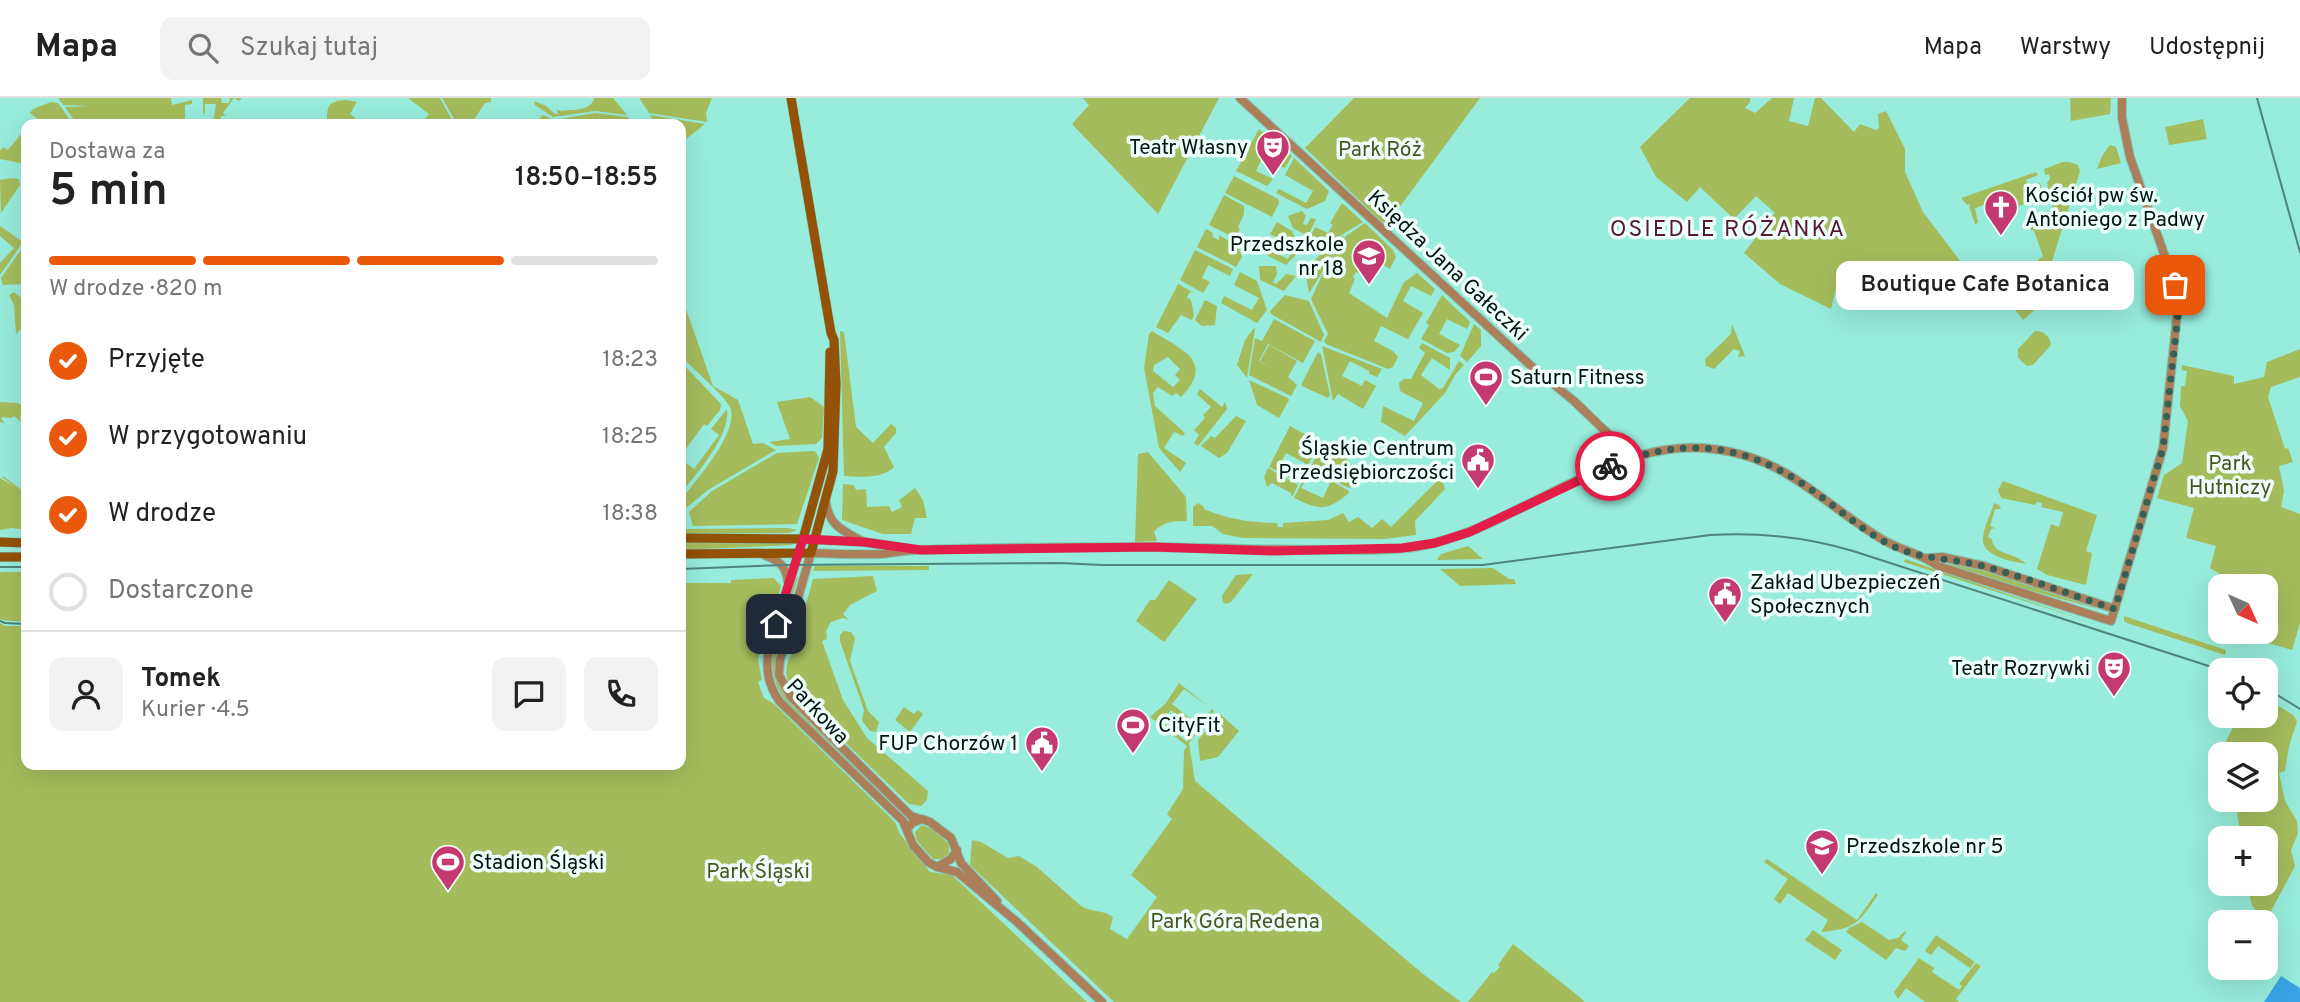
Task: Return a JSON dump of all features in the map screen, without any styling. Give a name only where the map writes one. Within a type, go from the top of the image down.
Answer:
[{"type":"main road","points":[[686,538],[803,539],[828,449],[831,333],[791,98]]},
{"type":"main road","points":[[686,554],[811,554],[826,503],[834,459],[836,365],[831,333]]},
{"type":"main road","points":[[0,542],[21,543]]},
{"type":"main road","points":[[0,557],[21,557]]},
{"type":"street","name":"Księdza Jana Gałeczki","points":[[1240,98],[1530,365],[1574,401],[1626,451],[1628,459]]},
{"type":"street","points":[[811,554],[1153,547],[1338,550],[1415,547],[1470,532],[1628,459],[1661,451],[1692,448],[1726,451],[1759,459],[1798,479],[1884,541],[1928,558],[1938,566],[2111,621],[2163,448],[2179,306],[2176,289],[2130,157],[2122,118],[2122,98]]},
{"type":"street","points":[[826,503],[835,526],[864,542]]},
{"type":"street","points":[[803,539],[864,542],[914,550]]},
{"type":"street","name":"Parkowa","points":[[803,539],[768,655],[767,673],[774,694],[903,821],[915,848],[936,867]]},
{"type":"street","points":[[757,553],[780,562],[788,584]]},
{"type":"street","name":"Parkowa","points":[[811,554],[780,660],[779,675],[784,687],[793,700],[911,816],[926,820],[944,831],[954,841],[957,850]]},
{"type":"street","points":[[1928,558],[1942,557],[1984,566],[2115,609]]},
{"type":"street","points":[[907,829],[919,819]]},
{"type":"street","points":[[936,867],[951,859],[957,850]]},
{"type":"street","points":[[957,850],[961,863],[1010,916],[1102,1002]]},
{"type":"street","points":[[936,867],[955,871],[1010,916]]},
{"type":"green space","points":[[58,98],[171,98],[172,105],[192,100],[192,104],[185,105],[185,119],[73,119],[65,107],[90,106],[63,105]]},
{"type":"green space","points":[[203,98],[221,98],[222,103],[229,103],[230,98],[234,98],[223,113],[226,116],[221,116],[221,119],[214,119],[216,104],[205,104],[205,115]]},
{"type":"green space","points":[[408,98],[440,98],[451,119],[425,119],[429,114]]},
{"type":"green space","points":[[442,98],[491,98],[491,102],[485,103],[474,119],[454,119]]},
{"type":"green space","points":[[594,98],[613,98],[627,115],[595,111],[553,117],[535,105],[534,101],[558,114],[557,109],[560,111],[585,108]]},
{"type":"green space","points":[[639,98],[712,98],[706,113],[707,122],[649,113]]},
{"type":"green space","points":[[1083,98],[1219,98],[1158,214],[1072,124],[1089,105]]},
{"type":"green space","name":"Park Róż","points":[[1354,98],[1480,98],[1388,223],[1382,222],[1305,148]]},
{"type":"green space","points":[[1690,98],[1750,98],[1745,108],[1755,113],[1772,98],[1794,98],[1789,121],[1808,126],[1815,98],[1821,98],[1854,132],[1860,124],[1876,130],[1879,128],[1878,114],[1886,111],[1905,149],[1905,172],[1923,212],[1964,266],[1918,307],[1902,292],[1840,272],[1831,309],[1780,284],[1744,253],[1775,213],[1756,196],[1734,219],[1700,187],[1687,202],[1656,177],[1640,147]]},
{"type":"green space","points":[[2070,98],[2111,98],[2110,114],[2071,121]]},
{"type":"green space","points":[[51,102],[58,103],[69,119],[38,119],[30,113],[33,109]]},
{"type":"green space","points":[[335,102],[357,102],[350,114],[356,119],[327,119],[330,106]]},
{"type":"green space","points":[[595,113],[629,119],[560,119]]},
{"type":"green space","points":[[650,115],[674,119],[652,119]]},
{"type":"green space","points":[[2203,119],[2207,139],[2169,145],[2165,127]]},
{"type":"green space","points":[[686,121],[705,124],[686,139]]},
{"type":"green space","points":[[1259,129],[1292,156],[1285,168],[1262,158],[1256,171],[1273,179],[1267,186],[1236,171]]},
{"type":"green space","points":[[21,134],[21,163],[0,159],[3,147],[8,150]]},
{"type":"green space","points":[[2110,145],[2116,147],[2121,163],[2097,169],[2102,156]]},
{"type":"green space","points":[[1294,158],[1329,191],[1325,201],[1307,209],[1276,193],[1279,189],[1306,203],[1313,191],[1285,175]]},
{"type":"green space","points":[[2063,162],[2078,165],[2080,171],[2049,271],[2045,272],[2038,260],[2043,256],[2034,231],[2029,228],[2044,223],[2042,217],[2052,215],[2047,183],[2050,179],[2049,174],[2045,175],[2044,169]]},
{"type":"green space","points":[[2036,172],[2038,175],[2026,180],[2029,187],[2040,183],[2041,198],[2019,206],[2013,195],[1975,208],[1978,223],[1975,224],[1969,206],[1971,204],[1967,205],[1961,198]]},
{"type":"green space","points":[[1234,176],[1278,199],[1279,203],[1272,217],[1225,193]]},
{"type":"green space","points":[[19,179],[20,185],[1,213],[0,180]]},
{"type":"green space","points":[[1224,195],[1244,206],[1244,214],[1238,227],[1240,229],[1235,238],[1209,225]]},
{"type":"green space","points":[[1342,203],[1363,222],[1325,245],[1310,237],[1315,227],[1328,233],[1333,225],[1330,223]]},
{"type":"green space","points":[[1302,211],[1306,216],[1303,224],[1307,225],[1311,218],[1316,219],[1308,236],[1293,228],[1288,216]]},
{"type":"green space","points":[[1277,222],[1292,231],[1301,250],[1286,265],[1257,250],[1260,245],[1288,259],[1294,247],[1270,234]]},
{"type":"green space","name":"Przedszkole nr 18","points":[[1365,223],[1393,250],[1396,257],[1390,269],[1380,263],[1386,254],[1376,248],[1375,251],[1381,255],[1377,262],[1367,257],[1359,273],[1356,272],[1353,277],[1355,279],[1349,293],[1387,318],[1404,282],[1417,273],[1435,289],[1431,296],[1411,286],[1403,301],[1423,313],[1408,339],[1381,326],[1374,341],[1393,351],[1398,357],[1393,367],[1388,369],[1326,344],[1324,341],[1328,334],[1311,299],[1325,269],[1346,236]]},
{"type":"green space","points":[[0,226],[21,241],[21,245],[0,275],[0,263],[14,248],[0,236]]},
{"type":"green space","points":[[1206,229],[1212,232],[1213,237],[1219,240],[1219,235],[1238,246],[1242,257],[1236,267],[1197,247]]},
{"type":"green space","points":[[1344,235],[1338,247],[1331,244]]},
{"type":"green space","points":[[1331,244],[1337,249],[1309,293],[1305,270]]},
{"type":"green space","points":[[21,250],[21,284],[3,285],[1,278]]},
{"type":"green space","points":[[1195,250],[1233,269],[1230,276],[1208,265],[1202,278],[1210,282],[1203,293],[1180,280]]},
{"type":"green space","points":[[1259,266],[1276,266],[1277,274],[1273,282],[1276,284],[1286,274],[1296,276],[1284,291],[1260,280]]},
{"type":"green space","points":[[1240,272],[1257,281],[1267,310],[1257,323],[1221,303],[1224,296],[1252,310],[1259,298],[1234,285]]},
{"type":"green space","points":[[2045,283],[2038,307],[2023,320],[2006,297],[2015,294],[2018,303],[2029,299],[2026,290]]},
{"type":"green space","points":[[1178,284],[1194,293],[1190,292],[1187,297],[1191,300],[1194,315],[1192,320],[1181,315],[1168,333],[1156,327]]},
{"type":"green space","points":[[14,292],[21,297],[21,329],[16,334],[14,305],[9,295]]},
{"type":"green space","points":[[1285,295],[1309,301],[1324,335],[1321,342],[1271,314],[1270,311]]},
{"type":"green space","points":[[1442,295],[1470,322],[1467,329],[1447,319],[1439,334],[1460,345],[1454,352],[1447,353],[1421,339],[1429,325],[1426,323]]},
{"type":"green space","points":[[1205,300],[1217,306],[1215,325],[1202,326],[1195,320]]},
{"type":"green space","points":[[686,309],[713,386],[738,400],[753,444],[763,443],[776,450],[708,490],[686,508],[686,494],[723,442],[732,417],[730,407],[686,361]]},
{"type":"green space","points":[[1274,319],[1315,341],[1303,363],[1268,344],[1259,361],[1271,368],[1260,361],[1269,345],[1297,361],[1288,377],[1297,385],[1291,396],[1249,375],[1255,338],[1262,341]]},
{"type":"green space","points":[[1474,324],[1481,330],[1481,346],[1467,362],[1460,356]]},
{"type":"green space","points":[[1732,324],[1745,356],[1738,357],[1740,351],[1734,349],[1714,369],[1706,366],[1705,359],[1731,334]]},
{"type":"green space","points":[[1254,328],[1247,378],[1237,365],[1245,340]]},
{"type":"green space","points":[[840,331],[844,332],[856,427],[873,443],[891,424],[896,428],[896,433],[884,447],[894,467],[883,474],[844,476]]},
{"type":"green space","points":[[1152,331],[1183,350],[1195,365],[1191,384],[1181,397],[1176,393],[1172,396],[1158,387],[1153,393],[1155,406],[1185,433],[1183,436],[1174,432],[1164,448],[1186,463],[1180,472],[1159,448],[1144,368],[1149,334]],"holes":[[[1168,357],[1180,369],[1175,375],[1180,380],[1173,387],[1153,371],[1154,365]]]},
{"type":"green space","points":[[2035,331],[2046,335],[2051,345],[2033,365],[2027,366],[2018,358],[2018,349]]},
{"type":"green space","points":[[1422,343],[1450,358],[1450,370],[1432,358],[1421,375],[1439,389],[1443,388],[1459,361],[1464,365],[1445,393],[1405,436],[1381,422],[1383,406],[1414,421],[1423,403],[1400,391],[1399,383],[1404,379],[1411,379],[1425,353],[1419,348]]},
{"type":"green space","points":[[1322,346],[1382,369],[1377,377],[1350,361],[1342,376],[1362,386],[1365,380],[1376,386],[1363,409],[1338,394],[1333,401]]},
{"type":"green space","name":"Park Hutniczy","points":[[2300,349],[2300,377],[2271,387],[2268,397],[2285,449],[2288,448],[2293,462],[2279,466],[2284,491],[2281,507],[2300,514],[2300,623],[2292,650],[2271,644],[2278,644],[2278,574],[2220,574],[2210,568],[2216,546],[2186,538],[2194,508],[2157,498],[2164,475],[2182,463],[2188,421],[2180,406],[2181,386],[2185,386],[2187,371],[2182,370],[2182,365],[2234,376],[2234,384],[2264,377],[2267,362]]},
{"type":"green space","points":[[1318,352],[1321,354],[1330,395],[1328,398],[1302,386]]},
{"type":"green space","points":[[686,367],[721,404],[720,410],[707,426],[704,424],[686,449]]},
{"type":"green space","points":[[1249,380],[1288,398],[1279,418],[1257,405]]},
{"type":"green space","points":[[1200,389],[1222,407],[1225,402],[1227,409],[1198,446],[1194,443],[1199,435],[1194,430],[1211,407],[1197,394]]},
{"type":"green space","points":[[810,397],[824,407],[822,438],[816,444],[776,446],[769,442],[790,439],[777,402]]},
{"type":"green space","points":[[0,402],[21,405],[21,422],[14,416],[2,417],[5,423],[0,422]]},
{"type":"green space","points":[[727,409],[724,430],[718,442],[686,487],[686,463],[694,469],[719,435],[711,429]]},
{"type":"green space","points":[[1236,416],[1246,421],[1227,453],[1219,458],[1201,446],[1211,436],[1215,438]]},
{"type":"green space","points":[[1290,426],[1319,442],[1308,465],[1286,453],[1278,468],[1300,480],[1299,482],[1269,467]]},
{"type":"green space","points":[[1323,443],[1341,453],[1361,476],[1349,488],[1310,468]]},
{"type":"green space","points":[[816,452],[819,458],[797,524],[693,526],[689,512],[712,491],[777,453]]},
{"type":"green space","points":[[1148,452],[1186,497],[1187,521],[1161,526],[1154,532],[1157,541],[1135,542],[1138,454]]},
{"type":"green space","points":[[1268,468],[1298,485],[1292,497],[1291,493],[1272,483],[1267,487],[1264,477]]},
{"type":"green space","points":[[1312,470],[1349,493],[1323,507],[1294,498],[1303,480],[1305,481],[1301,488],[1323,498],[1330,483],[1309,472]]},
{"type":"green space","points":[[2,477],[21,489],[21,529],[0,530],[0,478],[15,487]]},
{"type":"green space","points":[[1441,477],[1445,489],[1415,521],[1416,535],[1385,539],[1243,538],[1223,534],[1212,526],[1193,526],[1193,507],[1198,503],[1204,509],[1222,515],[1277,523],[1278,527],[1283,527],[1283,523],[1328,520],[1343,513],[1349,522],[1358,517],[1372,528],[1382,519],[1391,527]]},
{"type":"green space","points":[[2003,481],[2097,515],[2086,551],[2092,553],[2086,585],[2047,575],[2037,569],[2051,524],[2059,527],[2063,512],[2041,507],[2042,503],[2037,502],[2035,505],[2001,498],[1998,490]]},
{"type":"green space","points":[[843,484],[854,485],[856,490],[866,489],[867,507],[889,506],[892,512],[902,507],[899,500],[915,488],[923,500],[927,518],[915,518],[911,534],[883,534],[842,520]]},
{"type":"green space","points":[[1994,503],[2001,509],[1995,509],[1990,526],[1995,528],[1991,529],[1988,537],[1996,548],[2026,564],[2000,558],[1985,546],[1984,532]]},
{"type":"green space","points":[[688,529],[797,530],[789,533],[686,534]]},
{"type":"green space","points":[[787,542],[793,545],[686,550],[686,543]]},
{"type":"green space","points":[[1468,546],[1483,559],[1437,560],[1441,554]]},
{"type":"green space","points":[[1905,559],[2096,624],[1904,562]]},
{"type":"green space","points":[[1939,561],[1983,570],[2101,610],[2003,583]]},
{"type":"green space","points":[[815,566],[929,566],[929,570],[813,571]]},
{"type":"green space","points":[[1493,568],[1509,579],[1514,579],[1516,584],[1460,586],[1440,569]]},
{"type":"green space","points":[[0,572],[21,572],[21,622],[0,619]]},
{"type":"green space","points":[[1253,574],[1231,602],[1223,602],[1222,596],[1236,575]]},
{"type":"green space","points":[[873,576],[877,591],[850,605],[843,614],[849,620],[843,618],[831,622],[826,631],[827,639],[822,641],[843,700],[867,738],[928,791],[927,800],[921,806],[909,804],[797,696],[787,675],[787,665],[813,579]]},
{"type":"green space","points":[[794,577],[798,577],[782,625],[776,658],[782,689],[791,703],[892,804],[791,707],[780,692],[772,661],[774,644]]},
{"type":"green space","name":"Park Śląski","points":[[774,578],[781,586],[772,616],[765,623],[769,624],[758,659],[762,680],[758,682],[764,698],[773,703],[895,822],[900,834],[930,872],[952,875],[1087,1002],[0,1002],[0,623],[5,626],[21,626],[21,770],[686,770],[686,583],[731,583],[731,580]]},
{"type":"green space","points":[[1169,580],[1197,599],[1164,642],[1136,621],[1150,600],[1155,600]]},
{"type":"green space","points":[[2124,616],[2226,650],[2225,655],[2127,623]]},
{"type":"green space","points":[[844,631],[851,632],[855,638],[850,661],[868,711],[879,722],[876,732],[870,731],[862,721],[864,710],[840,641],[840,635]]},
{"type":"green space","name":"Park Góra Redena","points":[[1179,683],[1209,707],[1184,689],[1172,704],[1193,721],[1204,716],[1194,727],[1171,710],[1164,720],[1164,723],[1187,742],[1212,709],[1214,711],[1189,743],[1195,781],[1423,974],[1461,1002],[1114,1002],[970,865],[972,840],[981,842],[1008,858],[1019,856],[1037,867],[1081,906],[1113,917],[1110,929],[1127,939],[1157,897],[1131,875],[1172,819],[1167,814],[1183,789],[1184,751],[1187,746],[1150,717],[1166,703]]},
{"type":"green space","points":[[2278,706],[2293,715],[2297,721],[2285,771],[2279,773],[2285,801],[2297,821],[2298,833],[2291,850],[2295,866],[2272,910],[2255,910],[2249,896],[2278,896],[2278,826],[2239,826],[2237,812],[2278,812],[2278,742],[2226,741],[2233,728],[2278,728]]},
{"type":"green space","points":[[904,707],[914,714],[918,710],[923,714],[910,732],[895,720]]},
{"type":"green space","points":[[1220,714],[1239,731],[1218,757],[1200,761],[1198,740]]},
{"type":"green space","points":[[922,825],[934,830],[949,844],[949,854],[943,859],[933,859],[917,841],[915,832]]},
{"type":"green space","points":[[1767,859],[1857,920],[1876,893],[1878,895],[1855,923],[1842,929],[1821,932],[1828,920],[1788,893],[1780,904],[1774,899],[1788,879],[1764,862]]},
{"type":"green space","points":[[1862,922],[1889,940],[1898,938],[1905,931],[1901,940],[1909,946],[1905,951],[1896,948],[1886,960],[1846,932]]},
{"type":"green space","points":[[1813,930],[1842,950],[1835,960],[1805,940]]},
{"type":"green space","points":[[1936,935],[1975,962],[1970,968],[1938,946],[1931,955],[1925,951]]},
{"type":"green space","points":[[1513,944],[1584,1002],[1468,1002],[1492,972],[1500,967],[1498,965]]},
{"type":"green space","points":[[1919,958],[1934,968],[1932,972],[1959,990],[1962,986],[1959,984],[1976,963],[1981,966],[1956,999],[1959,1002],[1925,1002],[1906,988],[1898,999],[1894,992]]},
{"type":"water","points":[[2281,976],[2300,988],[2300,1002],[2264,1002]]},
{"type":"tram line","points":[[2257,98],[2300,252]]},
{"type":"tram line","points":[[686,569],[783,565],[1060,563],[1483,565],[1710,535],[1764,535],[1818,542],[1853,551],[2208,666]]},
{"type":"tram line","points":[[0,567],[21,567]]},
{"type":"tram line","points":[[0,621],[21,624]]},
{"type":"tram line","points":[[2278,695],[2300,709]]},
{"type":"way so far","points":[[1610,466],[1652,452],[1688,448],[1726,451],[1759,459],[1798,479],[1869,532],[1895,547],[1928,558],[1942,557],[1984,566],[2115,609],[2163,448],[2179,306],[2175,285]]},
{"type":"place","name":"Teatr Własny","points":[[1273,177]]},
{"type":"place","name":"Kościół pw św. Antoniego z Padwy","points":[[2001,237]]},
{"type":"place","name":"Boutique Cafe Botanica","points":[[2175,285]]},
{"type":"place","name":"Przedszkole nr 18","points":[[1369,286]]},
{"type":"place","name":"Saturn Fitness","points":[[1486,407]]},
{"type":"place","name":"Śląskie Centrum Przedsiębiorczości","points":[[1478,490]]},
{"type":"place","name":"Zakład Ubezpieczeń Społecznych","points":[[1725,624]]},
{"type":"place","name":"Teatr Rozrywki","points":[[2114,698]]},
{"type":"place","name":"CityFit","points":[[1133,755]]},
{"type":"place","name":"FUP Chorzów 1","points":[[1042,773]]},
{"type":"place","name":"Przedszkole nr 5","points":[[1822,876]]},
{"type":"place","name":"Stadion Śląski","points":[[448,892]]},
{"type":"district","name":"OSIEDLE RÓŻANKA","points":[[1728,228]]},
{"type":"route","points":[[776,624],[803,539],[864,542],[914,550],[1153,547],[1274,551],[1415,547],[1488,525],[1610,466]]}]
